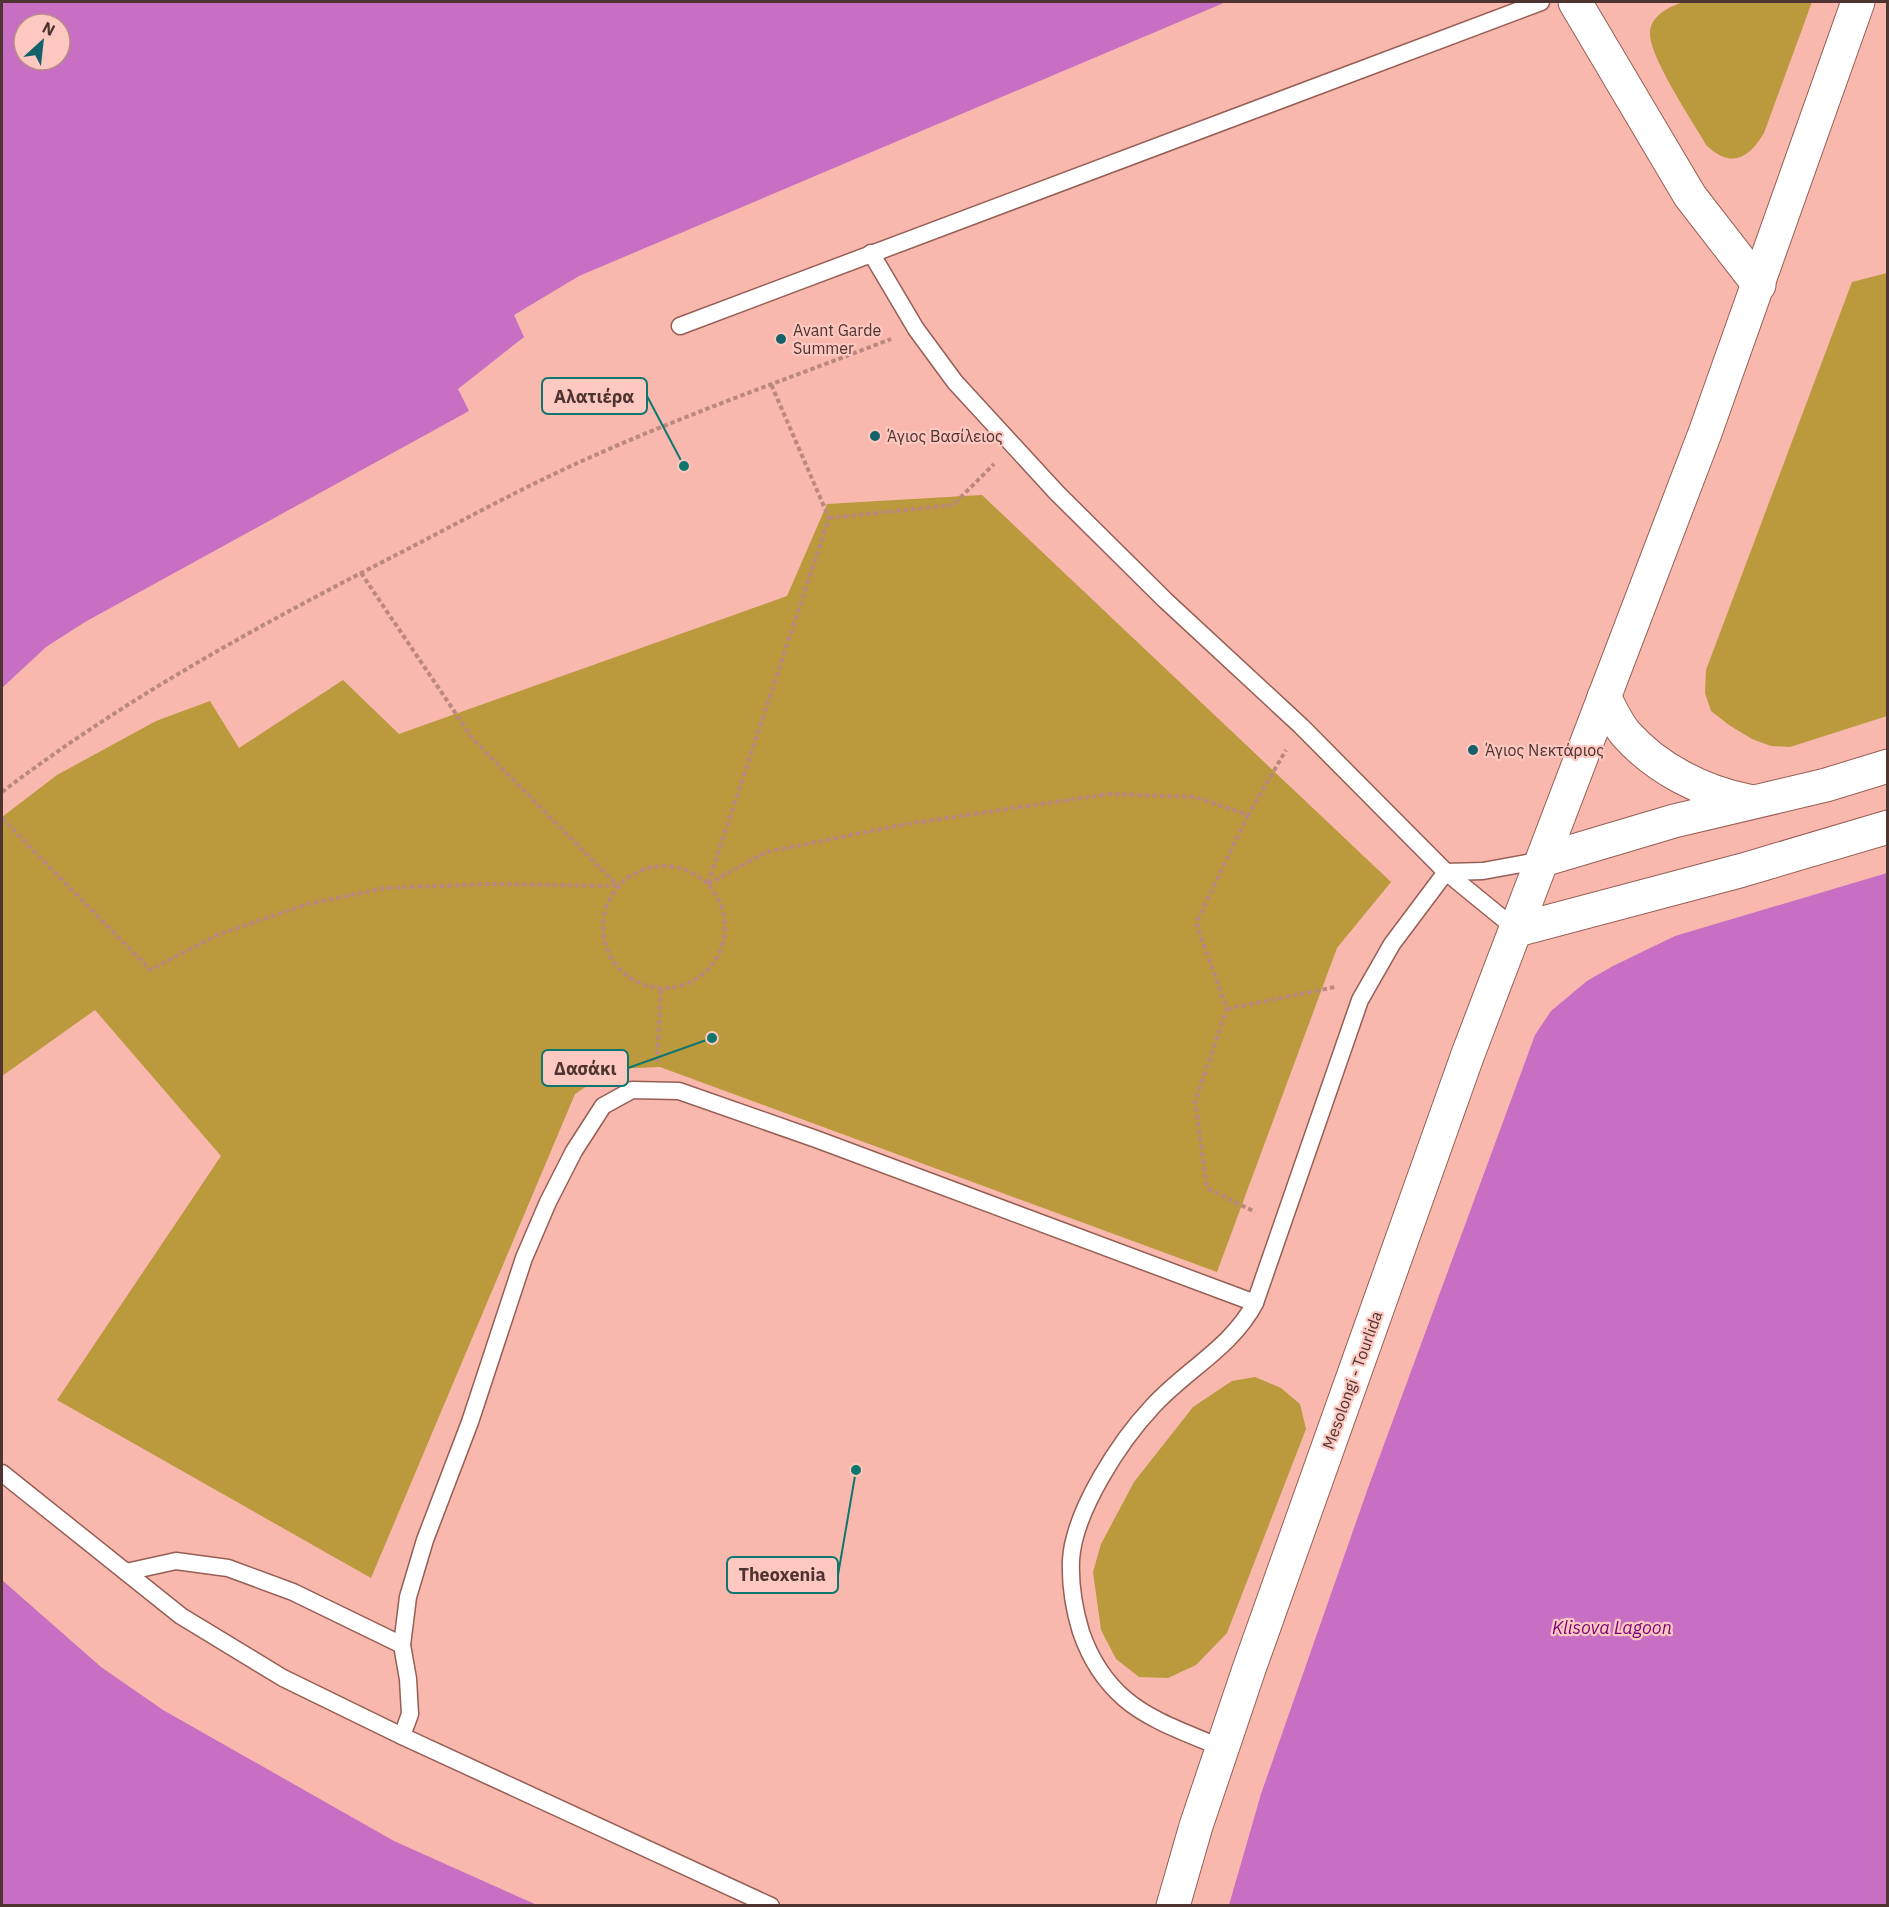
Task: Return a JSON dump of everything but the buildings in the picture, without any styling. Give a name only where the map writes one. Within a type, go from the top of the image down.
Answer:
[{"type":"main road","points":[[1575,2],[1690,196],[1759,285]]},
{"type":"main road","name":"Mesolongi - Tourlida","points":[[1173,1905],[1222,1748],[1468,1054],[1706,433],[1858,2]]},
{"type":"main road","points":[[1604,697],[1624,732],[1662,764],[1707,790],[1753,802]]},
{"type":"main road","points":[[1543,860],[1674,821],[1826,785],[1887,766]]},
{"type":"main road","points":[[1517,930],[1743,870],[1887,827]]},
{"type":"lane","points":[[680,326],[1541,2]]},
{"type":"lane","points":[[871,253],[916,329],[955,382],[1012,446],[1165,600],[1300,726],[1446,872],[1517,930]]},
{"type":"lane","points":[[1446,872],[1483,871],[1543,860]]},
{"type":"lane","points":[[1222,1748],[1155,1718],[1127,1701],[1112,1688],[1091,1658],[1078,1623],[1073,1596],[1071,1558],[1075,1538],[1110,1461],[1133,1427],[1170,1388],[1239,1329],[1255,1303],[1346,1038],[1370,980],[1392,944],[1446,872]]},
{"type":"lane","points":[[402,1736],[410,1714],[408,1679],[402,1646],[408,1597],[425,1539],[470,1422],[524,1258],[548,1202],[574,1151],[603,1106],[632,1090],[679,1091],[816,1139],[1255,1303]]},
{"type":"lane","points":[[2,1473],[181,1616],[284,1678],[402,1736],[771,1905]]},
{"type":"lane","points":[[126,1572],[176,1562],[228,1568],[293,1592],[402,1646]]},
{"type":"path","points":[[2,792],[52,754],[148,693],[286,612],[361,573],[589,458],[695,413],[916,329]]},
{"type":"path","points":[[708,884],[829,518],[771,384]]},
{"type":"path","points":[[829,518],[953,505],[1012,446]]},
{"type":"path","points":[[361,573],[473,739],[618,886]]},
{"type":"path","points":[[1282,1224],[1207,1188],[1195,1101],[1227,1010],[1196,923],[1248,815],[1300,726]]},
{"type":"path","points":[[708,884],[766,852],[906,824],[1109,794],[1195,797],[1248,815]]},
{"type":"path","points":[[2,818],[150,970],[217,935],[237,928],[308,904],[385,888],[491,884],[618,886]]},
{"type":"path","points":[[671,866],[691,872],[708,884],[720,901],[725,922],[723,942],[715,962],[700,976],[682,985],[661,988],[642,984],[625,974],[612,959],[605,941],[603,922],[608,903],[618,886],[633,874],[651,867],[671,866]]},
{"type":"path","points":[[1227,1010],[1370,980]]},
{"type":"path","points":[[656,1090],[661,988]]},
{"type":"shaded area","points":[[1683,2],[1812,2],[1764,133],[1752,149],[1739,158],[1724,157],[1707,146],[1683,107],[1652,46],[1651,28],[1656,18]]},
{"type":"shaded area","points":[[1887,273],[1887,716],[1790,747],[1771,746],[1752,739],[1711,711],[1705,693],[1706,670],[1852,282]]},
{"type":"shaded area","points":[[982,495],[1391,882],[1337,948],[1217,1272],[660,1067],[612,1069],[575,1094],[371,1578],[57,1400],[221,1156],[95,1010],[2,1076],[2,817],[57,775],[156,721],[210,701],[239,748],[343,680],[399,734],[787,596],[827,504]]},
{"type":"shaded area","points":[[1255,1377],[1281,1388],[1300,1404],[1306,1429],[1227,1633],[1196,1665],[1168,1678],[1139,1677],[1116,1659],[1101,1630],[1093,1572],[1101,1544],[1134,1482],[1193,1407],[1232,1381]]},
{"type":"water","points":[[2,2],[1226,2],[579,276],[514,315],[524,337],[458,389],[469,411],[85,622],[46,647],[2,688]]},
{"type":"water","name":"Klisova Lagoon","points":[[1887,873],[1887,1905],[1229,1905],[1261,1794],[1368,1488],[1535,1035],[1551,1011],[1587,981],[1675,936]]},
{"type":"water","points":[[2,1580],[101,1667],[163,1710],[394,1841],[537,1905],[2,1905]]},
{"type":"place","name":"Avant Garde Summer","points":[[781,339]]},
{"type":"place","name":"Άγιος Βασίλειος","points":[[875,436]]},
{"type":"place","name":"Αλατιέρα","points":[[684,466]]},
{"type":"place","name":"Άγιος Νεκτάριος","points":[[1473,750]]},
{"type":"place","name":"Δασάκι","points":[[712,1038]]},
{"type":"place","name":"Theoxenia","points":[[856,1470]]}]
